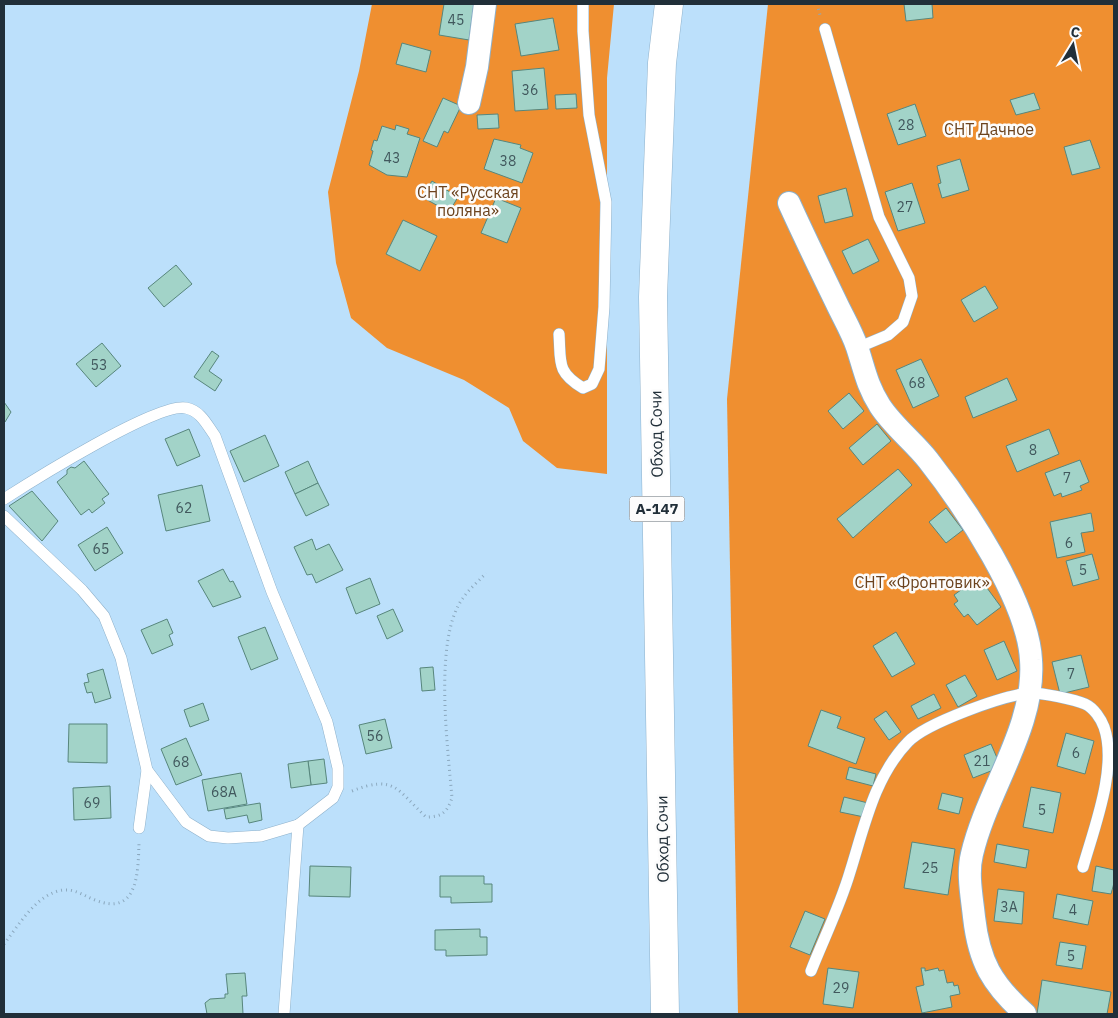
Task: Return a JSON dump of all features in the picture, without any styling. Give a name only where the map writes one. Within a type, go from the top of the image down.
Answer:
[{"type":"highway","name":"Обход Сочи","points":[[665,1014],[653,298],[662,63],[669,4]]},
{"type":"street","points":[[469,103],[477,67],[485,4]]},
{"type":"street","points":[[789,203],[857,348],[864,374],[880,407],[928,460],[968,517],[1018,604],[1032,658],[1031,692],[1005,769],[987,806],[971,855],[971,880],[976,930],[985,966],[1002,994],[1025,1014]]},
{"type":"lane","points":[[560,334],[561,369],[573,383],[582,388],[592,384],[599,369],[604,307],[606,202],[589,114],[582,31],[583,4]]},
{"type":"lane","points":[[825,29],[879,217],[909,278],[912,296],[903,322],[888,335],[857,348]]},
{"type":"lane","points":[[4,499],[88,448],[156,415],[185,408],[200,414],[215,436],[272,592],[327,722],[338,768],[338,787],[333,798],[298,825],[261,836],[209,836],[186,822],[147,770]]},
{"type":"lane","points":[[4,516],[82,590],[104,616],[121,658],[147,770],[139,828]]},
{"type":"lane","points":[[811,971],[850,874],[865,819],[892,762],[909,740],[938,724],[983,704],[1031,692],[1086,704],[1097,713],[1104,727],[1110,747],[1107,782],[1083,867]]},
{"type":"lane","points":[[284,1014],[298,825]]},
{"type":"path","points":[[333,798],[369,784],[383,784],[395,786],[426,816],[438,817],[448,809],[452,798],[444,656],[451,624],[462,599],[486,573]]},
{"type":"path","points":[[4,944],[41,898],[60,890],[76,890],[94,900],[111,905],[124,902],[132,892],[138,871],[139,828]]},
{"type":"green space","name":"СНТ «Русская поляна»","points":[[372,4],[614,4],[607,78],[607,474],[557,468],[523,441],[509,408],[464,380],[387,348],[351,318],[336,263],[328,192],[359,71]]},
{"type":"green space","name":"СНТ «Фронтовик»","points":[[768,4],[1114,4],[1114,1014],[738,1014],[727,399]]},
{"type":"building","points":[[444,4],[474,4],[469,40],[439,35]]},
{"type":"building","points":[[904,4],[932,4],[933,18],[906,21]]},
{"type":"building","points":[[553,18],[559,50],[521,56],[515,24]]},
{"type":"building","points":[[402,43],[431,51],[426,72],[396,64]]},
{"type":"building","points":[[544,68],[548,109],[515,111],[512,71]]},
{"type":"building","points":[[1034,93],[1040,109],[1016,115],[1010,100]]},
{"type":"building","points":[[576,94],[577,108],[556,109],[555,95]]},
{"type":"building","points":[[443,98],[461,106],[448,133],[444,131],[437,147],[423,141]]},
{"type":"building","points":[[915,104],[926,136],[898,145],[887,114]]},
{"type":"building","points":[[498,114],[499,128],[478,129],[477,115]]},
{"type":"building","points":[[396,125],[409,129],[407,134],[420,138],[407,177],[387,175],[369,165],[374,140],[377,141],[382,126],[395,130]]},
{"type":"building","points":[[494,139],[521,145],[520,148],[533,153],[522,183],[484,169]]},
{"type":"building","points":[[1090,140],[1100,168],[1072,175],[1064,147]]},
{"type":"building","points":[[960,159],[969,190],[942,198],[938,184],[941,183],[937,166]]},
{"type":"building","points":[[432,181],[458,197],[449,212],[422,197]]},
{"type":"building","points":[[912,183],[925,223],[898,231],[885,192]]},
{"type":"building","points":[[846,188],[853,216],[825,223],[818,196]]},
{"type":"building","points":[[496,198],[521,208],[507,243],[481,233]]},
{"type":"building","points":[[403,220],[437,236],[420,271],[386,254]]},
{"type":"building","points":[[868,239],[879,261],[853,274],[842,251]]},
{"type":"building","points":[[176,265],[192,284],[164,307],[148,288]]},
{"type":"building","points":[[985,286],[998,308],[974,322],[961,300]]},
{"type":"building","points":[[102,343],[121,366],[96,387],[76,364]]},
{"type":"building","points":[[212,351],[219,356],[209,371],[222,380],[215,391],[194,377]]},
{"type":"building","points":[[921,359],[939,396],[913,408],[896,370]]},
{"type":"building","points":[[1007,378],[1017,400],[973,418],[965,397]]},
{"type":"building","points":[[849,393],[864,411],[843,429],[828,411]]},
{"type":"building","points":[[4,402],[11,412],[5,422],[4,422]]},
{"type":"building","points":[[877,424],[891,441],[863,465],[849,448]]},
{"type":"building","points":[[189,429],[200,456],[177,466],[165,439]]},
{"type":"building","points":[[1049,429],[1059,454],[1017,472],[1006,446]]},
{"type":"building","points":[[265,435],[279,466],[244,482],[230,451]]},
{"type":"building","points":[[1080,460],[1089,482],[1080,486],[1082,490],[1062,497],[1061,493],[1054,496],[1045,473]]},
{"type":"building","points":[[84,461],[109,494],[102,499],[105,503],[92,513],[89,509],[81,515],[57,482],[67,474],[67,470],[71,467],[75,468]]},
{"type":"building","points":[[308,461],[318,483],[295,494],[285,472]]},
{"type":"building","points":[[898,469],[912,485],[853,538],[837,519]]},
{"type":"building","points":[[318,483],[329,505],[306,516],[295,494]]},
{"type":"building","points":[[202,485],[210,521],[166,531],[158,495]]},
{"type":"building","points":[[32,491],[58,521],[42,541],[9,506]]},
{"type":"building","points":[[946,508],[963,530],[946,543],[929,522]]},
{"type":"building","points":[[1091,513],[1094,531],[1081,533],[1085,552],[1057,558],[1050,522]]},
{"type":"building","points":[[107,527],[123,553],[95,571],[78,545]]},
{"type":"building","points":[[312,539],[316,550],[329,544],[343,570],[316,583],[312,574],[307,575],[294,547]]},
{"type":"building","points":[[1092,554],[1099,579],[1073,586],[1066,561]]},
{"type":"building","points":[[223,569],[230,582],[233,581],[241,597],[213,607],[198,581]]},
{"type":"building","points":[[979,577],[1001,607],[977,625],[968,614],[964,617],[954,604],[958,601],[954,595]]},
{"type":"building","points":[[370,578],[380,604],[356,614],[346,588]]},
{"type":"building","points":[[393,609],[403,631],[387,639],[377,616]]},
{"type":"building","points":[[167,619],[173,633],[169,635],[173,645],[152,654],[141,630]]},
{"type":"building","points":[[265,627],[278,659],[251,670],[238,637]]},
{"type":"building","points":[[896,632],[915,664],[892,677],[873,646]]},
{"type":"building","points":[[1004,641],[1017,671],[997,680],[984,650]]},
{"type":"building","points":[[1081,655],[1089,687],[1060,694],[1052,662]]},
{"type":"building","points":[[433,667],[435,690],[422,691],[420,668]]},
{"type":"building","points":[[103,669],[111,698],[95,703],[92,692],[87,693],[84,683],[89,682],[87,674]]},
{"type":"building","points":[[965,675],[977,696],[958,707],[946,685]]},
{"type":"building","points":[[934,694],[941,708],[918,719],[911,706]]},
{"type":"building","points":[[203,703],[209,720],[190,727],[184,710]]},
{"type":"building","points":[[821,710],[841,717],[837,728],[865,738],[856,764],[808,746]]},
{"type":"building","points":[[886,711],[901,732],[889,740],[874,719]]},
{"type":"building","points":[[385,719],[392,748],[366,754],[359,725]]},
{"type":"building","points":[[69,724],[107,724],[107,763],[68,762]]},
{"type":"building","points":[[1066,733],[1094,741],[1085,774],[1057,766]]},
{"type":"building","points":[[186,738],[202,775],[176,785],[161,749]]},
{"type":"building","points":[[991,744],[1001,767],[973,778],[964,755]]},
{"type":"building","points":[[324,759],[327,783],[311,785],[308,761]]},
{"type":"building","points":[[308,761],[311,785],[291,788],[288,764]]},
{"type":"building","points":[[849,767],[876,774],[873,786],[846,779]]},
{"type":"building","points":[[241,773],[247,804],[208,811],[202,780]]},
{"type":"building","points":[[110,786],[111,818],[74,820],[73,788]]},
{"type":"building","points":[[1031,787],[1061,793],[1053,833],[1023,827]]},
{"type":"building","points":[[942,793],[963,798],[959,814],[938,809]]},
{"type":"building","points":[[844,797],[868,803],[864,817],[840,812]]},
{"type":"building","points":[[260,803],[262,820],[249,823],[247,815],[226,819],[224,809]]},
{"type":"building","points":[[912,842],[955,849],[948,895],[904,888]]},
{"type":"building","points":[[997,844],[1029,850],[1026,868],[994,862]]},
{"type":"building","points":[[310,866],[351,867],[350,897],[309,896]]},
{"type":"building","points":[[1096,866],[1114,870],[1114,883],[1111,894],[1092,891]]},
{"type":"building","points":[[440,876],[484,876],[484,884],[492,884],[492,902],[451,903],[451,897],[440,897]]},
{"type":"building","points":[[998,889],[1024,892],[1022,924],[994,921]]},
{"type":"building","points":[[1057,894],[1093,901],[1088,925],[1053,918]]},
{"type":"building","points":[[805,911],[825,919],[810,955],[790,947]]},
{"type":"building","points":[[480,929],[480,937],[487,937],[487,955],[446,956],[446,950],[435,950],[435,930]]},
{"type":"building","points":[[1060,942],[1086,946],[1082,969],[1056,965]]},
{"type":"building","points":[[828,968],[859,972],[853,1008],[823,1004]]},
{"type":"building","points":[[921,968],[925,968],[925,971],[938,968],[939,971],[944,970],[947,983],[953,982],[954,986],[958,985],[960,994],[950,996],[952,1007],[922,1013],[916,987],[924,985]]},
{"type":"building","points":[[245,973],[247,996],[242,996],[243,1014],[207,1014],[205,1003],[210,999],[225,998],[225,994],[228,994],[226,974]]},
{"type":"building","points":[[1042,980],[1111,992],[1107,1014],[1037,1014]]},
{"type":"park label","name":"СНТ Дачное","points":[[989,129]]}]
